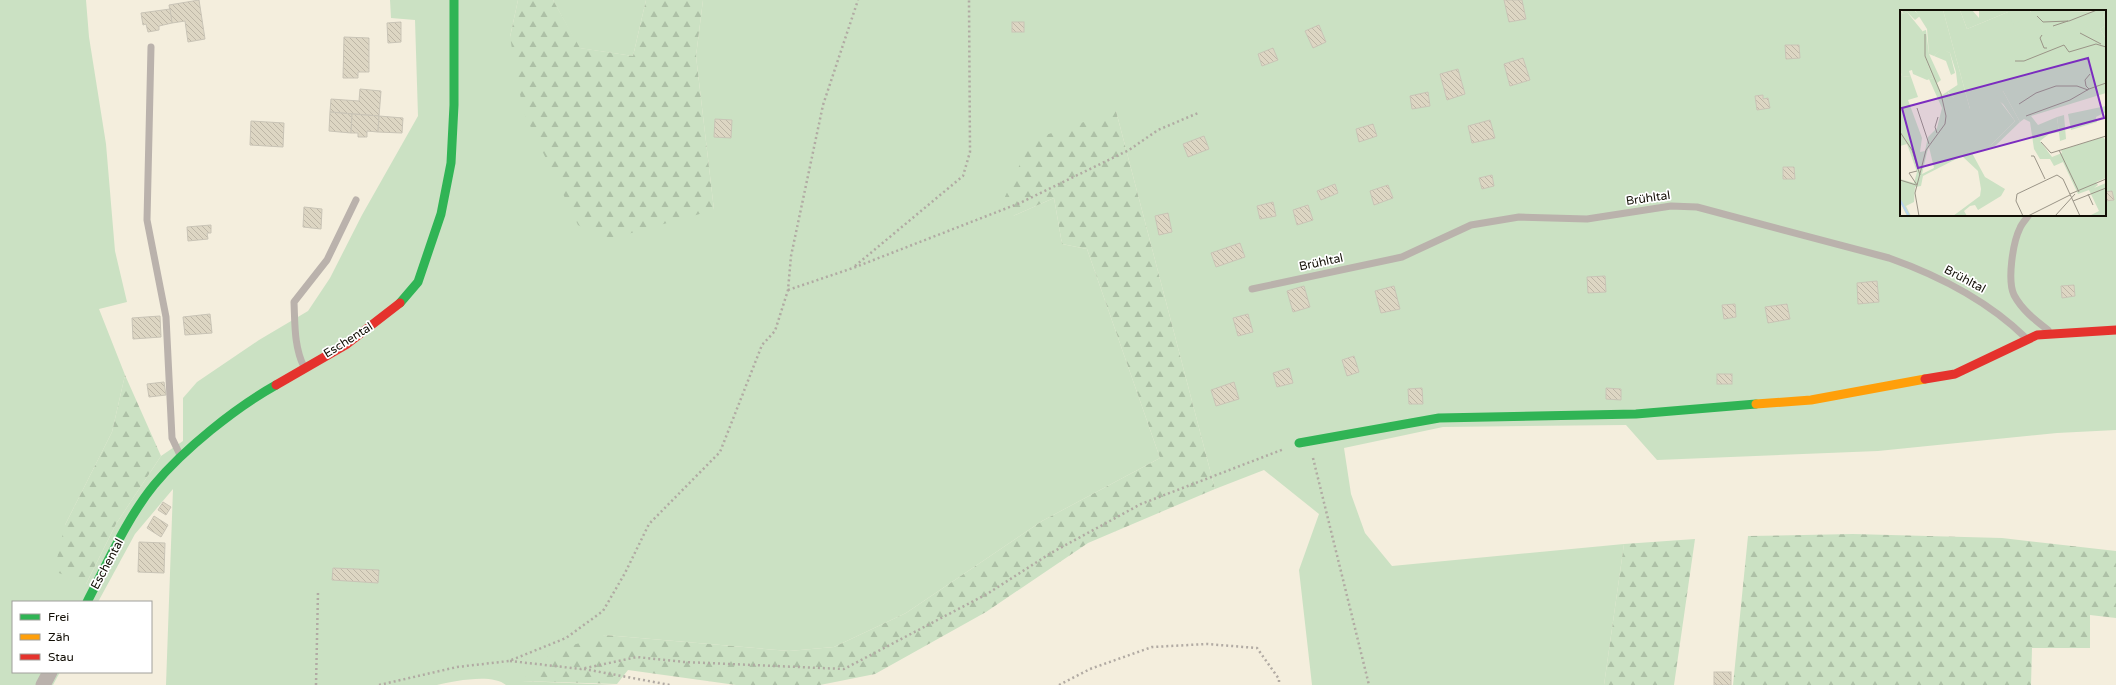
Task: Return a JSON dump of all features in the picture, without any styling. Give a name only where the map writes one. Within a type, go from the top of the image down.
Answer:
[{"type":"street","name":"Eschental","points":[[88,601],[135,513],[152,486],[180,456],[254,397],[304,367],[347,344],[383,318],[407,297],[418,282],[441,214],[451,163],[454,105],[454,0]]},
{"type":"street","points":[[1304,442],[1439,418],[1636,414],[1811,400],[1955,374],[2037,335],[2116,330]]},
{"type":"street","points":[[43,685],[49,673]]},
{"type":"lane","points":[[151,47],[147,220],[166,317],[172,438],[180,456]]},
{"type":"lane","points":[[304,367],[299,358],[294,302],[327,260],[356,200]]},
{"type":"lane","name":"Brühltal","points":[[1252,289],[1402,256],[1471,225],[1519,217],[1587,219],[1671,206],[1697,207],[1889,258],[1920,268],[1978,298],[2007,320],[2028,340]]},
{"type":"lane","points":[[2028,216],[2020,228],[2013,250],[2011,277],[2013,294],[2028,315],[2054,334]]},
{"type":"path","points":[[509,661],[566,638],[603,611],[625,573],[649,524],[720,452],[762,345],[775,331],[788,290],[791,256],[823,105],[858,0]]},
{"type":"path","points":[[853,268],[962,176],[970,152],[969,0]]},
{"type":"path","points":[[788,290],[853,268],[1020,203],[1129,150],[1158,130],[1198,113]]},
{"type":"path","points":[[581,669],[637,657],[684,662],[844,669],[987,594],[1051,553],[1141,504],[1304,442],[1369,685]]},
{"type":"path","points":[[316,685],[318,592]]},
{"type":"path","points":[[1059,685],[1090,669],[1152,647],[1207,644],[1257,648],[1279,679],[1279,685]]},
{"type":"path","points":[[379,685],[458,667],[509,661],[581,669],[670,685]]},
{"type":"green space","points":[[0,0],[86,0],[89,37],[106,144],[115,251],[127,302],[99,309],[125,375],[112,432],[65,525],[86,584],[116,524],[161,456],[183,441],[183,398],[197,382],[259,340],[308,311],[330,278],[362,215],[418,116],[415,20],[391,18],[390,0],[518,0],[510,37],[714,210],[696,56],[703,0],[2116,0],[2116,430],[2057,433],[1878,451],[1657,460],[1626,425],[1443,427],[1344,448],[1351,494],[1365,533],[1392,566],[1624,544],[1604,685],[1312,685],[1299,570],[1319,514],[1264,470],[1215,489],[1116,111],[1013,216],[1054,198],[1062,244],[1087,249],[1160,458],[1042,521],[906,613],[834,647],[789,651],[605,635],[522,681],[617,685],[506,685],[500,681],[492,679],[473,679],[437,685],[166,685],[173,489],[135,534],[99,601],[12,601],[12,673],[59,673],[53,685],[0,685]]},
{"type":"green space","points":[[518,0],[553,0],[580,48],[633,56],[646,0],[703,0],[696,56],[714,210],[606,240],[578,225],[523,111],[510,37]]},
{"type":"green space","points":[[553,0],[646,0],[633,56],[579,48]]},
{"type":"green space","points":[[1116,111],[1215,489],[1088,543],[986,612],[875,674],[820,685],[736,685],[628,670],[617,684],[521,681],[554,651],[605,635],[789,651],[834,647],[906,613],[1042,521],[1160,458],[1087,249],[1062,244],[1054,198],[1013,216],[1004,199],[1031,140]]},
{"type":"green space","points":[[125,375],[161,456],[116,524],[86,584],[54,571],[65,525],[112,432]]},
{"type":"green space","points":[[1853,534],[2002,538],[2116,551],[2116,618],[2090,615],[2090,648],[2032,648],[2031,685],[1733,685],[1748,536]]},
{"type":"green space","points":[[1695,539],[1674,685],[1604,685],[1624,544]]},
{"type":"building","points":[[199,0],[205,39],[188,42],[185,21],[172,23],[169,5]]},
{"type":"building","points":[[1504,0],[1522,0],[1526,19],[1509,22]]},
{"type":"building","points":[[170,9],[172,23],[159,26],[159,30],[148,32],[146,24],[143,25],[141,13]]},
{"type":"building","points":[[401,22],[401,42],[388,43],[387,23]]},
{"type":"building","points":[[1012,22],[1024,22],[1024,32],[1012,32]]},
{"type":"building","points":[[1319,25],[1326,42],[1313,48],[1305,31]]},
{"type":"building","points":[[344,37],[369,38],[369,72],[358,72],[358,78],[343,78]]},
{"type":"building","points":[[1785,45],[1799,45],[1800,58],[1786,59]]},
{"type":"building","points":[[1273,48],[1278,60],[1262,66],[1258,54]]},
{"type":"building","points":[[1523,58],[1530,80],[1510,86],[1504,64]]},
{"type":"building","points":[[1458,69],[1465,94],[1447,100],[1440,74]]},
{"type":"building","points":[[360,89],[381,91],[379,116],[330,112],[331,99],[359,101]]},
{"type":"building","points":[[1428,92],[1430,106],[1412,109],[1410,96]]},
{"type":"building","points":[[1763,95],[1763,99],[1768,98],[1770,108],[1757,110],[1755,96]]},
{"type":"building","points":[[330,112],[352,114],[351,133],[329,131]]},
{"type":"building","points":[[352,114],[379,116],[378,132],[367,131],[367,137],[358,137],[358,133],[351,133]]},
{"type":"building","points":[[379,116],[403,118],[402,133],[378,132]]},
{"type":"building","points":[[715,119],[732,120],[731,138],[714,137]]},
{"type":"building","points":[[1490,120],[1495,138],[1472,143],[1468,126]]},
{"type":"building","points":[[251,121],[284,123],[283,147],[250,145]]},
{"type":"building","points":[[1373,124],[1377,136],[1359,142],[1356,129]]},
{"type":"building","points":[[1204,136],[1209,149],[1188,157],[1183,144]]},
{"type":"building","points":[[1783,167],[1794,167],[1795,179],[1783,179]]},
{"type":"building","points":[[1492,175],[1494,186],[1482,189],[1479,178]]},
{"type":"building","points":[[1335,184],[1338,193],[1321,200],[1317,191]]},
{"type":"building","points":[[1388,185],[1393,198],[1374,205],[1370,191]]},
{"type":"building","points":[[2112,191],[2114,200],[2106,201],[2106,192]]},
{"type":"building","points":[[1273,202],[1276,216],[1260,219],[1257,206]]},
{"type":"building","points":[[1308,205],[1313,220],[1297,225],[1293,210]]},
{"type":"building","points":[[304,207],[322,209],[321,229],[303,227]]},
{"type":"building","points":[[1168,213],[1172,232],[1159,235],[1155,216]]},
{"type":"building","points":[[211,225],[211,233],[207,233],[208,239],[188,241],[187,227]]},
{"type":"building","points":[[1240,243],[1245,257],[1216,267],[1211,253]]},
{"type":"building","points":[[1605,276],[1606,292],[1588,293],[1587,277]]},
{"type":"building","points":[[1877,281],[1879,302],[1858,304],[1857,283]]},
{"type":"building","points":[[2074,285],[2075,296],[2062,298],[2061,286]]},
{"type":"building","points":[[1304,286],[1310,307],[1293,312],[1287,291]]},
{"type":"building","points":[[1394,286],[1400,309],[1381,313],[1375,291]]},
{"type":"building","points":[[1735,304],[1736,317],[1724,319],[1722,305]]},
{"type":"building","points":[[1787,304],[1790,319],[1768,323],[1765,307]]},
{"type":"building","points":[[210,314],[212,333],[185,335],[183,317]]},
{"type":"building","points":[[1248,314],[1253,332],[1238,336],[1233,318]]},
{"type":"building","points":[[160,316],[161,337],[133,339],[132,318]]},
{"type":"building","points":[[1354,356],[1359,372],[1347,376],[1342,360]]},
{"type":"building","points":[[1289,368],[1293,383],[1277,387],[1273,373]]},
{"type":"building","points":[[1717,374],[1732,374],[1732,384],[1717,384]]},
{"type":"building","points":[[164,382],[166,395],[149,397],[147,384]]},
{"type":"building","points":[[1234,382],[1239,399],[1216,406],[1211,390]]},
{"type":"building","points":[[1422,388],[1423,404],[1409,404],[1408,389]]},
{"type":"building","points":[[1606,388],[1621,389],[1621,400],[1606,399]]},
{"type":"building","points":[[163,502],[171,507],[166,515],[158,510]]},
{"type":"building","points":[[154,516],[168,525],[161,537],[147,528]]},
{"type":"building","points":[[139,542],[165,543],[164,573],[138,572]]},
{"type":"building","points":[[333,568],[379,570],[378,583],[332,580]]},
{"type":"building","points":[[1714,672],[1731,672],[1731,685],[1714,685]]},
{"type":"traffic: fast","points":[[400,303],[418,282],[441,214],[451,163],[454,105],[454,0]]},
{"type":"traffic: fast","points":[[88,601],[135,512],[144,498],[166,471],[180,457],[227,417],[260,394],[276,385]]},
{"type":"traffic: fast","points":[[1299,443],[1439,418],[1636,414],[1756,404]]},
{"type":"traffic: slow","points":[[1756,404],[1811,400],[1925,379]]},
{"type":"traffic: jam","points":[[276,385],[347,344],[400,303]]},
{"type":"traffic: jam","points":[[1925,379],[1955,374],[2037,335],[2116,330]]}]
